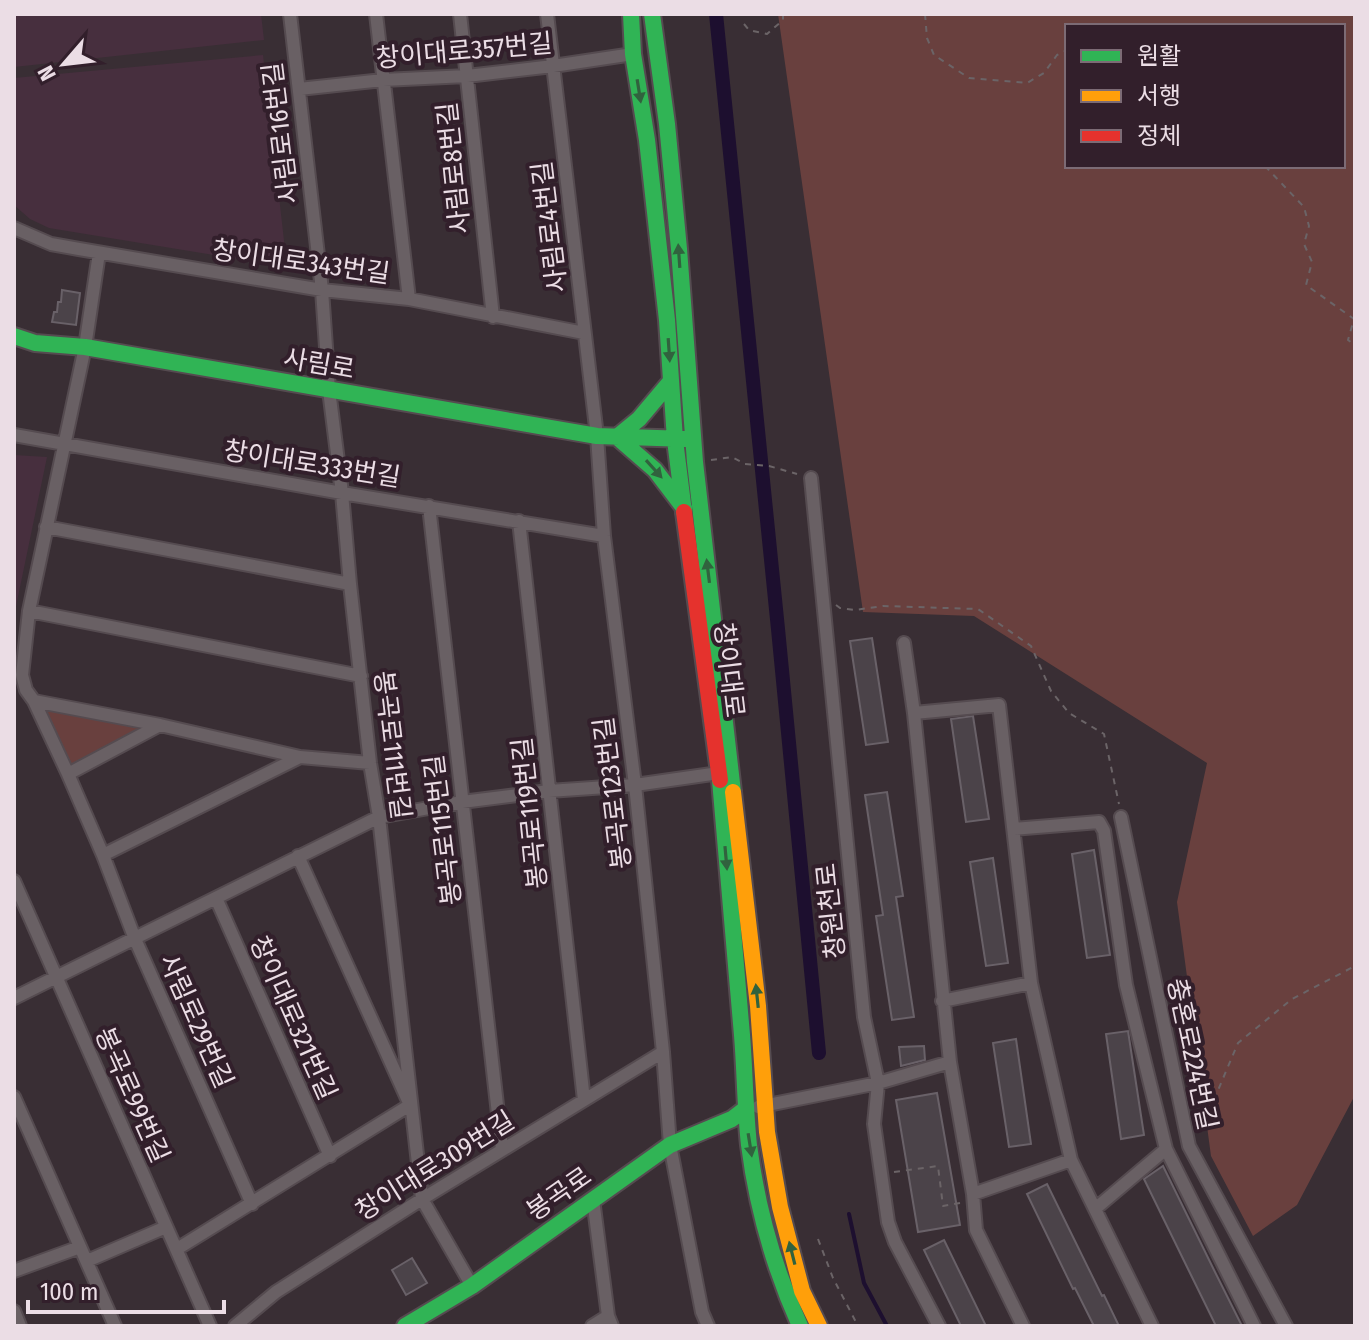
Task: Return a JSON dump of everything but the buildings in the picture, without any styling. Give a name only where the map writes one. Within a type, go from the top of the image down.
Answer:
[{"type":"main road","name":"창이대로","points":[[631,14],[633,54],[647,140],[667,320],[671,381],[684,440],[758,1006],[764,1106],[780,1207],[802,1291],[819,1326]]},
{"type":"main road","name":"창이대로","points":[[652,14],[667,124],[677,234],[684,508],[719,773],[746,1082],[745,1109],[763,1223],[800,1326]]},
{"type":"main road","name":"사림로","points":[[14,336],[35,343],[85,347],[597,436],[684,440]]},
{"type":"main road","points":[[671,381],[639,419],[617,437],[655,470],[684,508]]},
{"type":"main road","name":"봉곡로","points":[[405,1326],[472,1286],[670,1145],[732,1119],[745,1109]]},
{"type":"street","name":"사림로16번길","points":[[290,14],[322,290],[329,390]]},
{"type":"street","points":[[376,14],[409,299]]},
{"type":"street","name":"사림로8번길","points":[[460,14],[493,317]]},
{"type":"street","name":"사림로4번길","points":[[547,14],[597,436]]},
{"type":"street","name":"창이대로357번길","points":[[299,89],[383,80],[467,76],[633,54]]},
{"type":"street","name":"창이대로343번길","points":[[14,228],[51,244],[99,253],[322,290],[409,299],[584,333]]},
{"type":"street","name":"사림로29번길","points":[[99,253],[85,347],[46,527],[18,677],[34,701],[68,774],[135,939],[252,1204]]},
{"type":"street","name":"봉곡로111번길","points":[[329,390],[422,1199],[472,1286]]},
{"type":"street","name":"창이대로333번길","points":[[14,435],[604,536]]},
{"type":"street","name":"봉곡로123번길","points":[[597,436],[604,536],[635,785],[670,1145],[702,1312],[708,1326]]},
{"type":"street","name":"창원천로","points":[[811,478],[874,1124],[888,1222],[895,1242],[939,1326]]},
{"type":"street","name":"봉곡로115번길","points":[[429,506],[502,1149]]},
{"type":"street","name":"봉곡로119번길","points":[[519,521],[584,1100]]},
{"type":"street","points":[[46,527],[350,584]]},
{"type":"street","points":[[29,611],[361,676]]},
{"type":"street","points":[[904,643],[914,713],[942,1001],[974,1198],[976,1230],[1023,1326]]},
{"type":"street","points":[[34,701],[160,725],[300,757],[370,763]]},
{"type":"street","points":[[914,713],[999,705],[1031,983],[1071,1160],[1152,1326]]},
{"type":"street","points":[[68,774],[160,725]]},
{"type":"street","points":[[103,855],[300,757]]},
{"type":"street","points":[[14,998],[379,817],[462,802],[549,791],[635,785],[719,773]]},
{"type":"street","name":"충혼로224번길","points":[[1121,817],[1189,1146],[1286,1326]]},
{"type":"street","points":[[1014,829],[1099,822],[1104,831],[1126,985],[1166,1149],[1254,1326]]},
{"type":"street","points":[[177,1249],[410,1105],[298,856]]},
{"type":"street","name":"봉곡로99번길","points":[[14,881],[210,1326]]},
{"type":"street","name":"창이대로321번길","points":[[216,898],[330,1156]]},
{"type":"street","points":[[942,1001],[1031,983]]},
{"type":"street","name":"창이대로309번길","points":[[235,1326],[276,1292],[502,1149],[663,1052]]},
{"type":"street","points":[[745,1109],[872,1084],[950,1062]]},
{"type":"street","points":[[14,1097],[115,1326]]},
{"type":"street","points":[[1095,1209],[1166,1149]]},
{"type":"street","points":[[974,1198],[1071,1160]]},
{"type":"street","points":[[592,1326],[610,1321],[593,1199]]},
{"type":"street","points":[[87,1261],[166,1227]]},
{"type":"street","points":[[14,1271],[80,1247]]},
{"type":"street","points":[[14,1311],[20,1326]]},
{"type":"path","points":[[744,24],[749,30],[767,34],[783,20],[783,14]]},
{"type":"path","points":[[925,14],[927,38],[934,55],[969,78],[1027,83],[1044,73],[1057,55],[1065,51]]},
{"type":"path","points":[[1267,168],[1304,207],[1309,226],[1304,244],[1312,262],[1306,285],[1354,319],[1348,340],[1355,345]]},
{"type":"path","points":[[732,457],[745,464],[769,466],[793,473]]},
{"type":"path","points":[[823,594],[840,608],[855,610],[883,606],[978,609],[1031,646],[1051,691],[1069,713],[1104,734],[1121,817]]},
{"type":"path","points":[[1185,1128],[1216,1095],[1238,1043],[1292,999],[1355,966]]},
{"type":"path","points":[[881,1174],[938,1166],[943,1206],[974,1198]]},
{"type":"path","points":[[818,1239],[833,1278],[858,1326]]},
{"type":"shaded area","points":[[14,14],[261,14],[264,40],[14,67]]},
{"type":"shaded area","points":[[778,14],[1355,14],[1355,1095],[1297,1205],[1253,1236],[1211,1156],[1177,902],[1207,763],[974,616],[863,612]]},
{"type":"shaded area","points":[[263,55],[287,267],[49,228],[30,219],[14,205],[14,78]]},
{"type":"shaded area","points":[[14,455],[47,457],[14,616]]},
{"type":"shaded area","points":[[40,708],[148,727],[69,771]]},
{"type":"waterway","points":[[716,14],[819,1053]]},
{"type":"waterway","points":[[849,1214],[864,1283],[887,1326]]},
{"type":"traffic: fast","points":[[631,14],[633,54],[647,140],[667,320],[675,440],[684,512]]},
{"type":"traffic: fast","points":[[652,14],[679,249],[695,462],[733,792]]},
{"type":"traffic: fast","points":[[14,336],[35,343],[85,347],[597,436],[687,439]]},
{"type":"traffic: fast","points":[[617,437],[639,419],[671,381]]},
{"type":"traffic: fast","points":[[617,437],[655,470],[684,508]]},
{"type":"traffic: fast","points":[[720,780],[752,1168],[768,1237],[800,1326]]},
{"type":"traffic: fast","points":[[405,1326],[472,1286],[670,1145],[732,1119],[745,1109]]},
{"type":"traffic: slow","points":[[733,792],[758,1006],[767,1132],[780,1207],[802,1291],[819,1326]]},
{"type":"traffic: jam","points":[[684,512],[720,780]]}]
